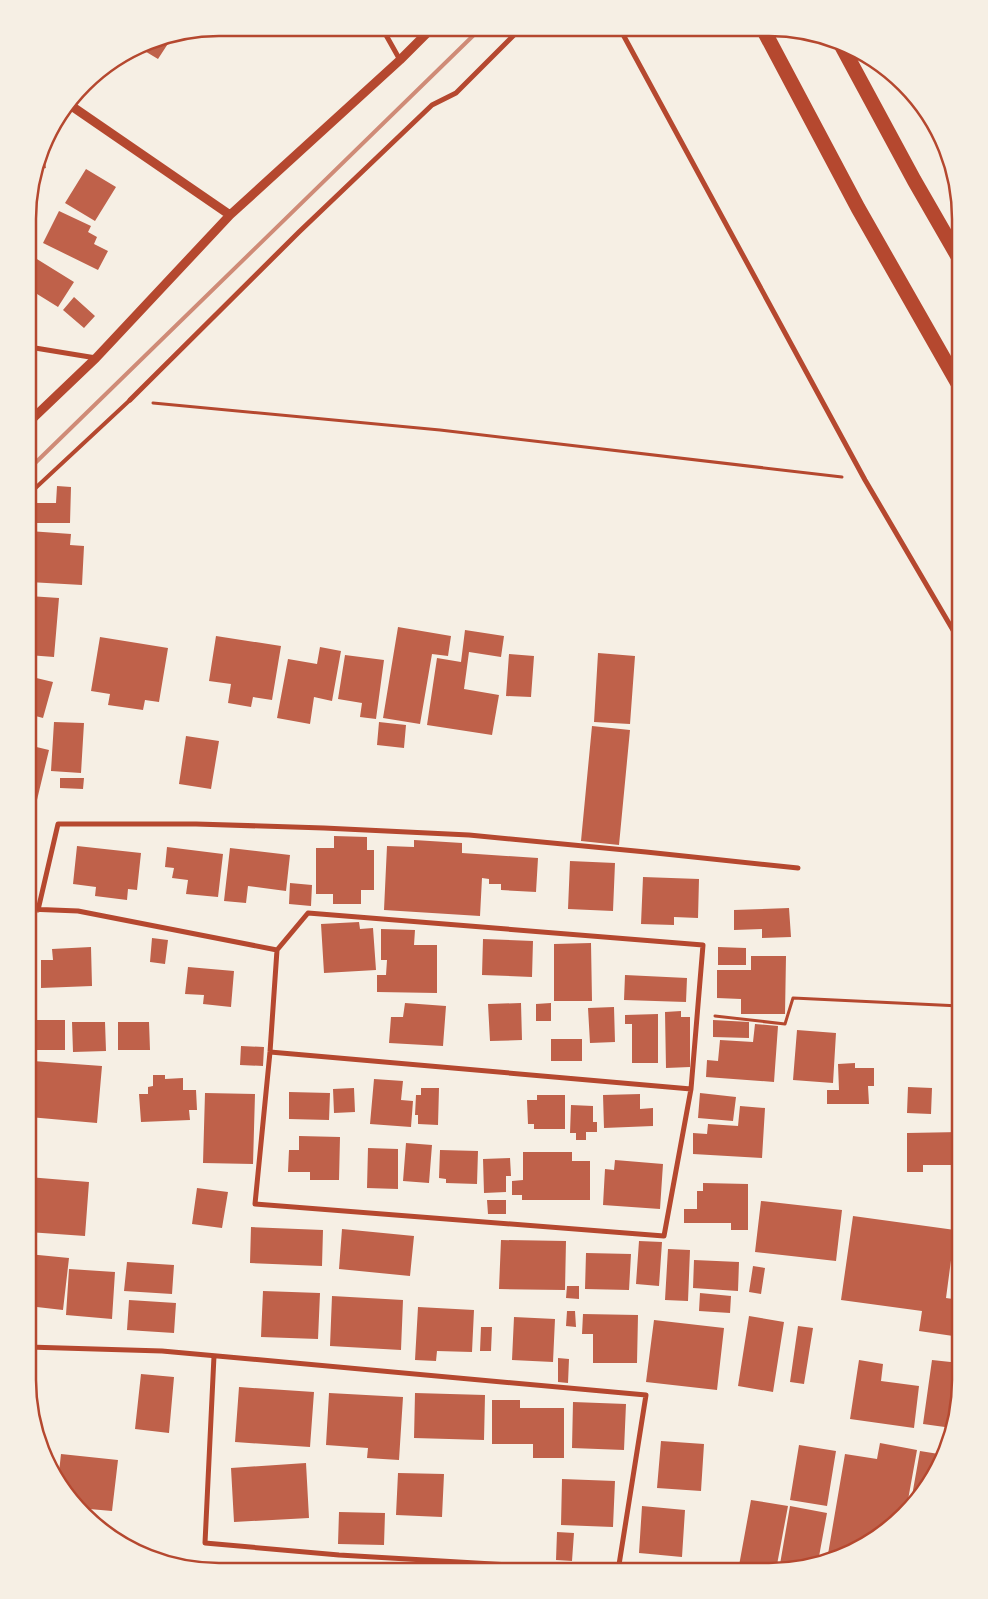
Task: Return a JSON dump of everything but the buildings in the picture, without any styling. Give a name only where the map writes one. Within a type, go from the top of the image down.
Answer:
[{"type":"highway","points":[[767,36],[858,208],[952,373]]},
{"type":"highway","points":[[845,53],[952,246]]},
{"type":"street","points":[[386,36],[400,60]]},
{"type":"street","points":[[36,415],[96,358],[230,215],[424,36]]},
{"type":"street","points":[[130,400],[299,232],[432,105],[456,93],[513,36]]},
{"type":"street","points":[[624,36],[865,480],[952,628]]},
{"type":"street","points":[[74,108],[230,215]]},
{"type":"street","points":[[36,348],[96,358]]},
{"type":"street","points":[[277,950],[78,911],[38,910],[58,824],[206,824],[469,835],[798,868]]},
{"type":"street","points":[[308,913],[703,946],[691,1089],[664,1236],[255,1204],[270,1052],[277,950],[308,913]]},
{"type":"street","points":[[270,1052],[691,1089]]},
{"type":"street","points":[[36,1347],[162,1351],[646,1396],[617,1563]]},
{"type":"street","points":[[214,1356],[205,1544],[339,1555],[478,1563]]},
{"type":"lane","points":[[36,487],[130,400]]},
{"type":"path","points":[[130,400],[440,430],[865,480]]},
{"type":"path","points":[[697,1014],[786,1024],[793,998],[952,1006]]},
{"type":"railway","points":[[36,462],[473,36]]}]
